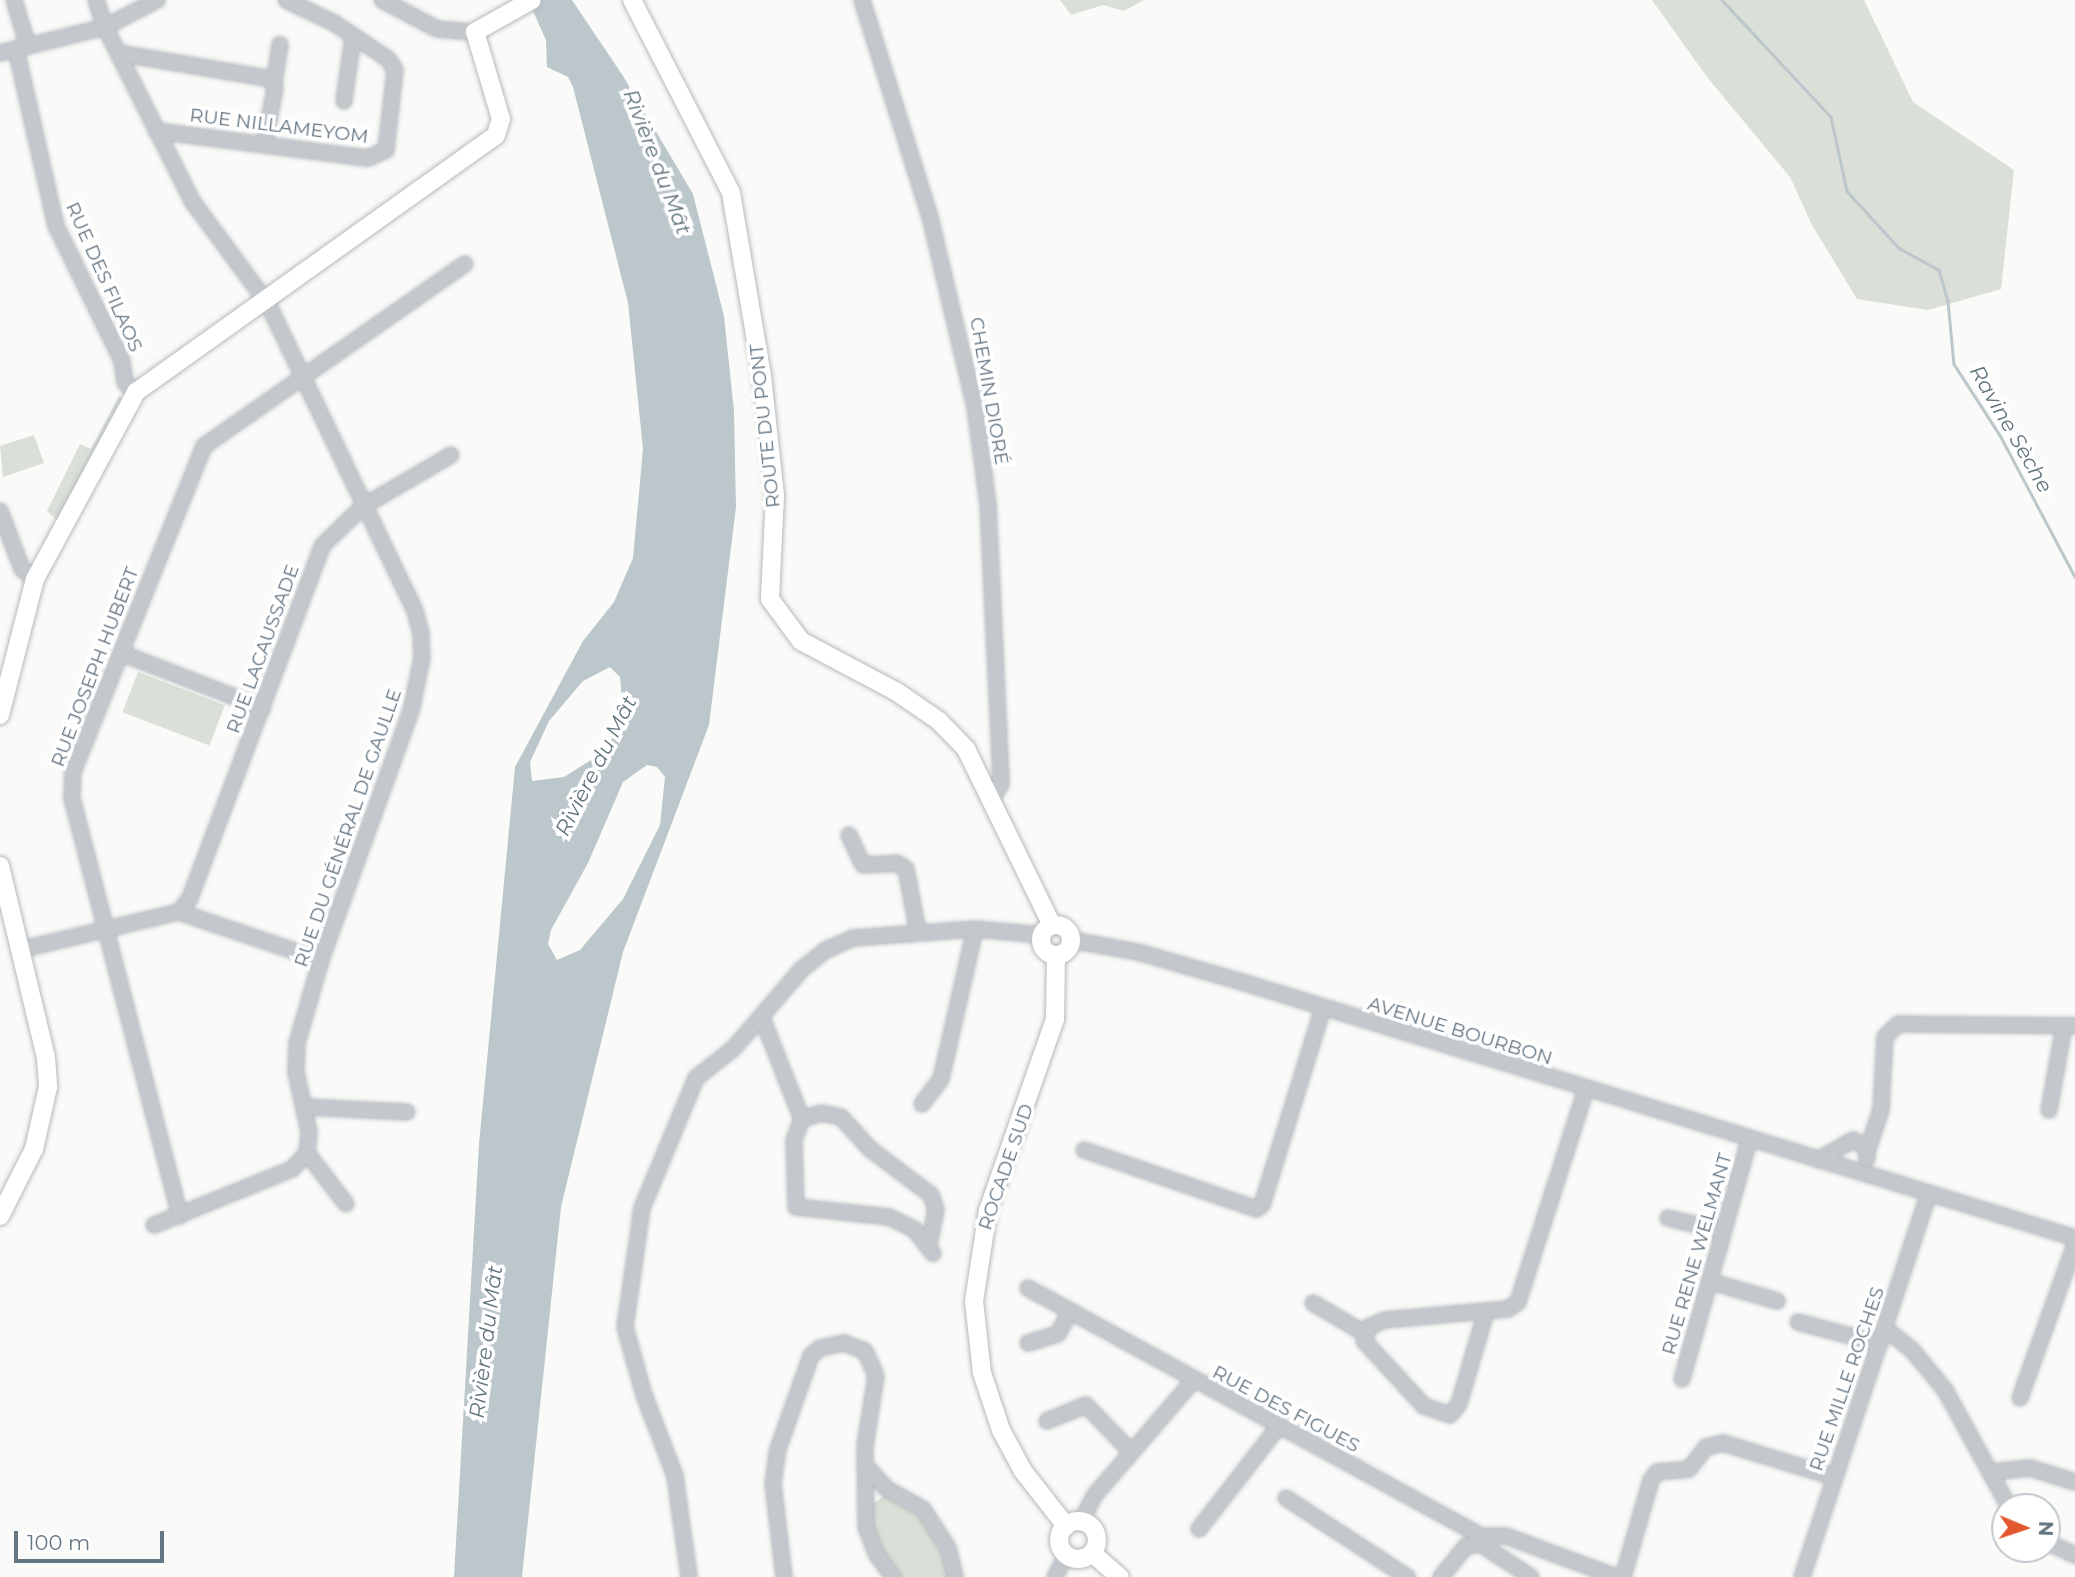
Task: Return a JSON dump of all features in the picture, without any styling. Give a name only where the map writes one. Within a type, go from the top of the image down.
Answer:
[{"type":"main road","points":[[0,715],[35,579],[136,392],[496,135],[500,120],[475,32],[532,0]]},
{"type":"main road","name":"ROUTE DU PONT","points":[[632,0],[731,193],[762,376],[775,495],[770,598],[801,641],[897,692],[939,721],[966,749],[992,799],[1047,930]]},
{"type":"main road","points":[[0,866],[46,1057],[48,1087],[34,1149],[0,1216]]},
{"type":"main road","points":[[1065,928],[1071,940],[1066,951],[1056,955],[1044,949],[1047,930],[1065,928]]},
{"type":"main road","name":"ROCADE SUD","points":[[1056,955],[1055,1019],[988,1210],[974,1301],[980,1362],[996,1419],[1023,1471],[1073,1524],[1096,1537],[1078,1555]]},
{"type":"main road","points":[[1073,1524],[1060,1544],[1120,1577]]},
{"type":"street","name":"RUE DES FILAOS","points":[[14,0],[56,226],[122,361],[125,383],[136,392]]},
{"type":"street","name":"RUE DU GÉNÉRAL DE GAULLE","points":[[96,0],[105,27],[192,201],[265,299],[362,507],[415,611],[422,658],[411,711],[321,960],[295,1058],[309,1132],[307,1153]]},
{"type":"street","points":[[0,53],[105,27],[157,0]]},
{"type":"street","name":"RUE NILLAMEYOM","points":[[156,131],[368,158],[386,150],[395,70],[388,59],[286,0]]},
{"type":"street","points":[[382,0],[437,29],[475,32]]},
{"type":"street","name":"CHEMIN DIORÉ","points":[[862,0],[930,217],[975,407],[988,504],[1001,784],[992,799]]},
{"type":"street","name":"RUE NILLAMEYOM","points":[[345,101],[353,37]]},
{"type":"street","points":[[264,144],[280,44]]},
{"type":"street","points":[[118,53],[267,77],[274,83]]},
{"type":"street","name":"RUE JOSEPH HUBERT","points":[[180,1216],[71,785],[204,446],[301,375],[465,264]]},
{"type":"street","name":"RUE LACAUSSADE","points":[[179,912],[190,898],[322,546],[362,507],[450,455]]},
{"type":"street","points":[[0,511],[6,549],[22,569],[35,579]]},
{"type":"street","points":[[121,653],[263,708]]},
{"type":"street","points":[[849,835],[863,865],[898,863],[906,869],[918,932]]},
{"type":"street","points":[[19,950],[179,912],[321,960]]},
{"type":"street","points":[[689,1577],[675,1476],[644,1395],[626,1337],[625,1318],[642,1208],[693,1083],[762,1018],[801,971],[826,950],[867,935],[975,929],[1047,930]]},
{"type":"street","points":[[922,1104],[941,1079],[975,929]]},
{"type":"street","name":"AVENUE BOURBON","points":[[1071,940],[1138,952],[2075,1238]]},
{"type":"street","points":[[1084,1150],[1256,1209],[1262,1205],[1323,1009]]},
{"type":"street","points":[[762,1018],[802,1119],[794,1140],[796,1207],[889,1217],[914,1229],[931,1249],[936,1210],[931,1195],[870,1149],[841,1117],[821,1113],[802,1119]]},
{"type":"street","points":[[1841,1147],[1849,1167],[1867,1155],[1878,1124],[1885,1037],[1898,1024],[2070,1027],[2049,1110]]},
{"type":"street","points":[[1364,1333],[1385,1320],[1486,1312],[1508,1309],[1518,1303],[1586,1089]]},
{"type":"street","points":[[304,1107],[407,1112]]},
{"type":"street","points":[[1818,1160],[1857,1141],[1878,1124]]},
{"type":"street","name":"RUE RENE WELMANT","points":[[1682,1379],[1712,1282],[1723,1231],[1749,1140]]},
{"type":"street","points":[[1857,1141],[1877,1176]]},
{"type":"street","points":[[155,1225],[292,1169],[307,1153],[346,1204]]},
{"type":"street","name":"RUE MILLE ROCHES","points":[[1802,1577],[1929,1194]]},
{"type":"street","points":[[1668,1218],[1723,1231]]},
{"type":"street","points":[[2020,1398],[2075,1244]]},
{"type":"street","points":[[1712,1282],[1777,1301]]},
{"type":"street","name":"RUE DES FIGUES","points":[[1028,1288],[1485,1541]]},
{"type":"street","points":[[1314,1303],[1364,1333]]},
{"type":"street","points":[[1028,1343],[1058,1334],[1070,1311]]},
{"type":"street","points":[[1364,1333],[1366,1348],[1424,1406],[1450,1415],[1459,1404],[1486,1312]]},
{"type":"street","points":[[1798,1322],[1880,1344]]},
{"type":"street","points":[[1886,1329],[1912,1350],[1945,1390],[2002,1493]]},
{"type":"street","points":[[783,1577],[773,1483],[777,1456],[805,1367],[820,1348],[834,1343],[858,1347],[873,1362],[876,1391],[866,1466],[869,1541],[893,1577]]},
{"type":"street","points":[[1073,1524],[1131,1451],[1193,1381]]},
{"type":"street","points":[[1047,1420],[1086,1405],[1131,1451]]},
{"type":"street","points":[[1199,1529],[1278,1427]]},
{"type":"street","points":[[1623,1577],[1651,1480],[1657,1472],[1689,1469],[1706,1447],[1723,1443],[1834,1477]]},
{"type":"street","points":[[866,1466],[887,1489],[909,1497],[935,1523],[956,1577]]},
{"type":"street","points":[[1991,1472],[2030,1468],[2075,1482]]},
{"type":"street","points":[[866,1504],[887,1489]]},
{"type":"street","points":[[1286,1498],[1407,1577]]},
{"type":"street","points":[[1441,1577],[1466,1546],[1485,1541],[1493,1533],[1616,1577]]},
{"type":"street","points":[[1485,1541],[1500,1560],[1531,1577]]},
{"type":"street","points":[[1055,1577],[1078,1555]]},
{"type":"street","points":[[1066,1577],[1078,1555]]},
{"type":"shaded area","points":[[1060,0],[1144,0],[1124,11],[1103,5],[1071,15]]},
{"type":"shaded area","points":[[1652,0],[1864,0],[1913,102],[2014,170],[2001,289],[1928,310],[1857,299],[1812,225],[1790,177],[1707,77]]},
{"type":"shaded area","points":[[119,396],[124,399],[58,521],[47,511],[80,444],[91,449]]},
{"type":"shaded area","points":[[34,435],[44,463],[3,477],[0,446]]},
{"type":"shaded area","points":[[138,672],[225,705],[209,745],[123,712]]},
{"type":"shaded area","points":[[887,1494],[905,1499],[936,1533],[952,1577],[897,1577],[869,1534],[871,1505]]},
{"type":"water","name":"Rivière du Mât","points":[[528,0],[572,0],[623,76],[693,194],[724,316],[734,411],[736,507],[709,725],[623,952],[561,1207],[522,1577],[454,1577],[479,1144],[515,767],[583,641],[614,602],[633,558],[643,449],[628,303],[573,87],[568,77],[547,67],[546,40]],"holes":[[[610,667],[620,677],[623,710],[614,736],[599,755],[564,777],[532,781],[530,762],[549,721],[583,681]],[[647,765],[657,767],[665,777],[660,825],[623,899],[580,950],[557,960],[548,944],[551,930],[588,863],[623,782]]]},
{"type":"waterway","name":"Ravine Sèche","points":[[1722,0],[1831,117],[1847,191],[1899,248],[1939,270],[1948,301],[1954,364],[2001,437],[2075,577]]}]
